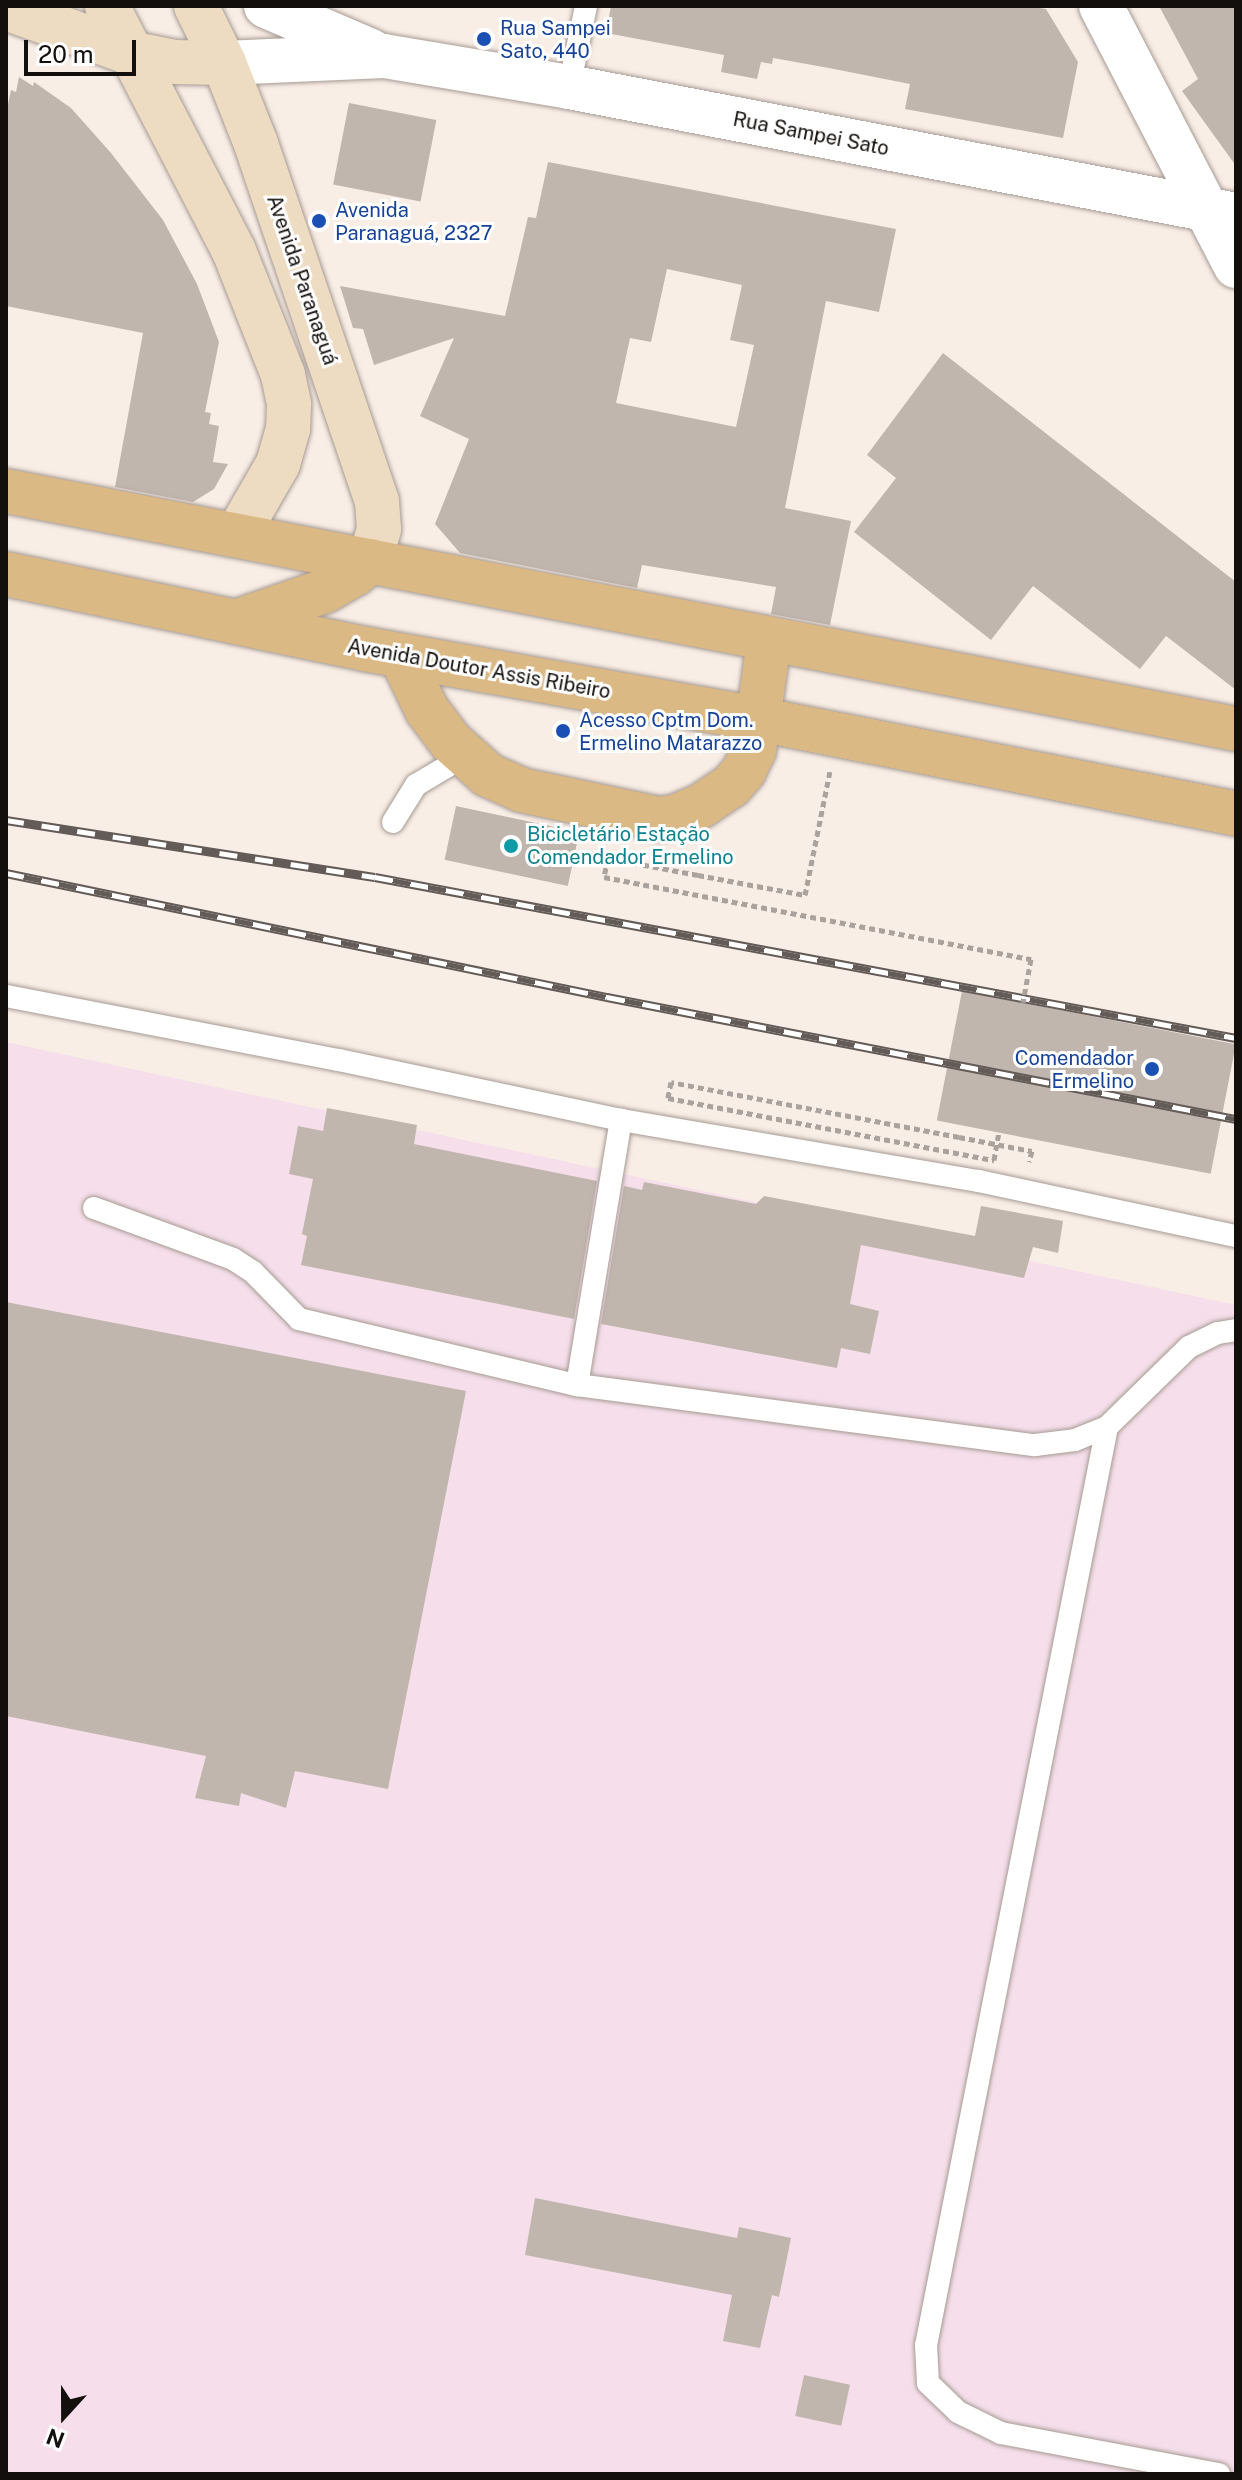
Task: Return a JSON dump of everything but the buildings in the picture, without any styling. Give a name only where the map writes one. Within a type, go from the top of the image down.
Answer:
[{"type":"main road","points":[[107,6],[234,251],[283,375],[289,404],[288,429],[278,464],[237,535]]},
{"type":"main road","name":"Avenida Paranaguá","points":[[196,6],[224,63],[256,144],[377,501],[379,529],[370,561]]},
{"type":"main road","points":[[6,8],[130,53],[175,62],[224,63]]},
{"type":"main road","points":[[6,491],[1236,729]]},
{"type":"main road","points":[[234,623],[325,591],[370,561]]},
{"type":"main road","name":"Avenida Doutor Assis Ribeiro","points":[[6,574],[401,656],[758,719],[1236,814]]},
{"type":"main road","points":[[401,656],[427,710],[463,757],[488,775],[521,790],[618,812],[675,817],[701,806],[735,783],[754,750],[769,641]]},
{"type":"street","name":"Rua Sampei Sato","points":[[266,6],[384,56]]},
{"type":"street","points":[[1101,6],[1221,212],[1236,266]]},
{"type":"street","name":"Rua Sampei Sato","points":[[224,63],[384,56],[569,87],[1221,212]]},
{"type":"lane","points":[[569,87],[586,6]]},
{"type":"lane","points":[[393,822],[416,785],[463,757]]},
{"type":"lane","points":[[6,996],[339,1060],[621,1120],[979,1181],[1236,1236]]},
{"type":"lane","points":[[577,1385],[621,1120]]},
{"type":"lane","points":[[94,1208],[233,1259],[253,1272],[299,1319],[577,1385],[1035,1445],[1075,1440],[1107,1427],[1189,1347],[1218,1333],[1236,1330]]},
{"type":"lane","points":[[1107,1427],[926,2345],[928,2383],[958,2412],[1001,2433],[1219,2474]]},
{"type":"path","points":[[831,767],[805,895],[608,858],[604,877],[1031,959],[1023,1002]]},
{"type":"path","points":[[999,1132],[994,1160],[668,1098],[671,1082],[959,1137],[1010,1147],[1032,1151]]},
{"type":"shaded area","points":[[6,1042],[1236,1305],[1236,2474],[6,2474]]},
{"type":"railway","points":[[6,820],[375,877],[1236,1038]]},
{"type":"railway","points":[[6,873],[607,997],[1236,1119]]},
{"type":"place","name":"Rua Sampei Sato, 440","points":[[484,39]]},
{"type":"place","name":"Avenida Paranaguá, 2327","points":[[319,221]]},
{"type":"place","name":"Acesso Cptm Dom. Ermelino Matarazzo","points":[[563,731]]},
{"type":"place","name":"Bicicletário Estação Comendador Ermelino","points":[[511,846]]},
{"type":"place","name":"Comendador Ermelino","points":[[1152,1069]]}]
